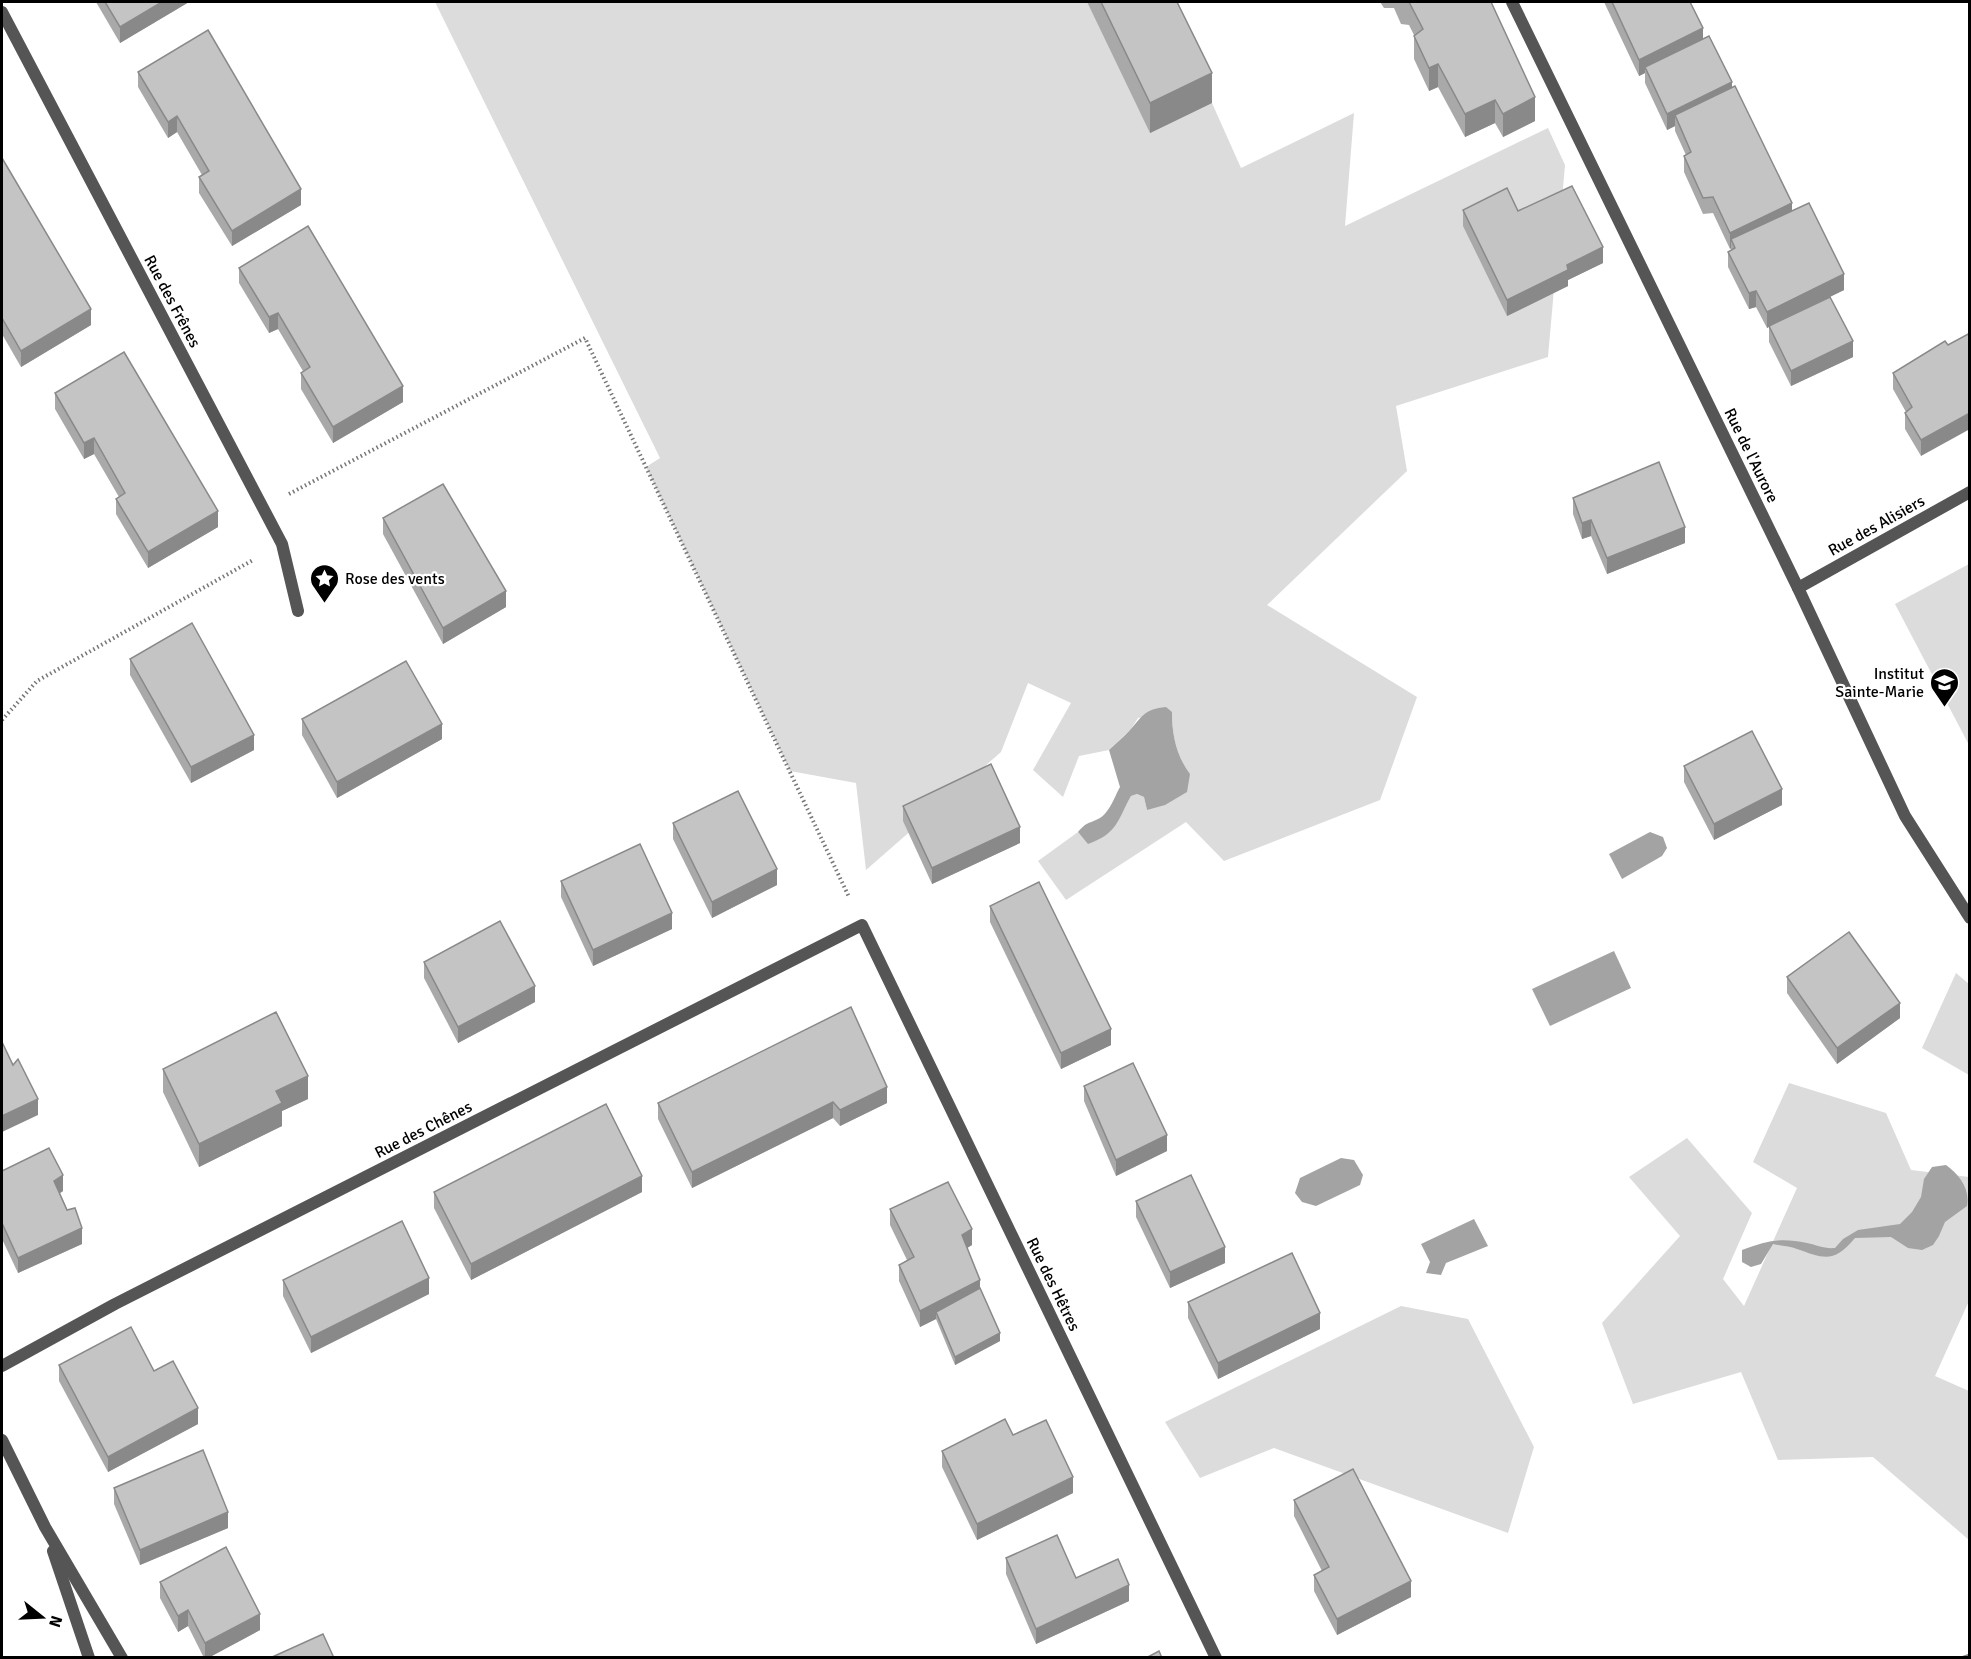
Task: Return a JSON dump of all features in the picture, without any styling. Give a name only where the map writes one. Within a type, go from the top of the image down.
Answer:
[{"type":"street","name":"Rue de l'Aurore","points":[[1512,2],[1798,588],[1905,816],[1970,918]]},
{"type":"street","name":"Rue des Frênes","points":[[2,12],[282,544],[298,611]]},
{"type":"street","name":"Rue des Alisiers","points":[[1798,588],[1970,492]]},
{"type":"street","name":"Rue des Chênes","points":[[2,1366],[115,1304],[862,925]]},
{"type":"street","name":"Rue des Hêtres","points":[[862,925],[1216,1658]]},
{"type":"street","points":[[2,1440],[45,1527],[122,1658]]},
{"type":"street","points":[[45,1527],[89,1658]]},
{"type":"path","points":[[264,508],[585,338],[862,925]]},
{"type":"path","points":[[2,720],[37,681],[282,544]]},
{"type":"shaded area","points":[[435,2],[1087,2],[1150,132],[1212,103],[1241,168],[1354,113],[1345,226],[1548,128],[1565,165],[1548,357],[1396,406],[1407,471],[1267,605],[1417,697],[1380,800],[1224,861],[1186,822],[1066,900],[1038,861],[1078,832],[1088,843],[1124,809],[1131,796],[1137,794],[1144,797],[1147,810],[1190,774],[1181,760],[1176,744],[1172,712],[1138,718],[1131,729],[1109,750],[1079,756],[1063,797],[1033,770],[1071,703],[1028,683],[1001,752],[866,870],[856,783],[790,771],[646,467],[660,458]]},
{"type":"shaded area","points":[[1969,564],[1969,745],[1895,604]]},
{"type":"shaded area","points":[[1166,707],[1172,712],[1176,744],[1181,760],[1190,774],[1187,792],[1165,805],[1147,810],[1144,797],[1137,794],[1131,796],[1111,831],[1088,844],[1078,832],[1102,817],[1120,787],[1109,750],[1145,714],[1153,709]]},
{"type":"shaded area","points":[[1650,832],[1663,837],[1667,848],[1662,856],[1622,879],[1609,854]]},
{"type":"shaded area","points":[[1614,951],[1631,988],[1550,1026],[1532,989]]},
{"type":"shaded area","points":[[1956,973],[1969,984],[1969,1075],[1922,1048]]},
{"type":"shaded area","points":[[1789,1083],[1886,1113],[1911,1170],[1969,1177],[1969,1301],[1935,1376],[1969,1391],[1969,1540],[1873,1457],[1778,1460],[1741,1372],[1633,1404],[1602,1323],[1680,1236],[1629,1177],[1687,1138],[1752,1213],[1723,1279],[1744,1306],[1797,1188],[1753,1162]]},
{"type":"shaded area","points":[[1341,1158],[1354,1160],[1363,1175],[1360,1185],[1316,1206],[1302,1202],[1295,1193],[1300,1178]]},
{"type":"shaded area","points":[[1946,1165],[1963,1183],[1968,1200],[1967,1206],[1945,1222],[1933,1245],[1922,1250],[1908,1248],[1891,1237],[1855,1238],[1841,1252],[1822,1257],[1773,1244],[1761,1264],[1751,1267],[1742,1262],[1742,1250],[1766,1242],[1789,1240],[1835,1248],[1843,1239],[1858,1230],[1900,1224],[1912,1212],[1921,1197],[1924,1179],[1932,1167]]},
{"type":"shaded area","points":[[1474,1219],[1488,1246],[1446,1263],[1441,1275],[1426,1273],[1430,1262],[1421,1244]]},
{"type":"shaded area","points":[[1401,1306],[1468,1319],[1534,1447],[1508,1533],[1274,1448],[1200,1478],[1165,1422]]},
{"type":"building","points":[[105,2],[162,2],[120,27]]},
{"type":"building","points":[[1101,2],[1177,2],[1212,73],[1150,103]]},
{"type":"building","points":[[1409,2],[1491,2],[1535,97],[1503,114],[1495,100],[1465,114],[1438,64],[1429,68],[1414,36],[1423,29]]},
{"type":"building","points":[[1612,2],[1690,2],[1703,28],[1639,60]]},
{"type":"building","points":[[208,30],[301,189],[232,231],[199,177],[209,171],[177,116],[168,122],[138,72]]},
{"type":"building","points":[[1709,36],[1732,82],[1667,114],[1645,67]]},
{"type":"building","points":[[1735,86],[1792,203],[1730,233],[1713,197],[1703,198],[1684,156],[1691,152],[1675,115]]},
{"type":"building","points":[[2,158],[91,309],[21,351],[2,318]]},
{"type":"building","points":[[1572,186],[1603,247],[1567,265],[1568,270],[1507,300],[1463,210],[1507,188],[1518,211]]},
{"type":"building","points":[[1809,203],[1844,274],[1767,312],[1756,291],[1749,293],[1728,252],[1735,248],[1731,239]]},
{"type":"building","points":[[308,226],[403,386],[333,427],[301,373],[310,367],[278,313],[269,317],[239,268]]},
{"type":"building","points":[[1830,297],[1853,341],[1791,371],[1769,326]]},
{"type":"building","points":[[1970,333],[1970,413],[1921,440],[1905,413],[1912,407],[1893,373],[1945,341],[1948,345]]},
{"type":"building","points":[[124,352],[218,511],[148,552],[116,499],[125,493],[94,438],[84,443],[55,393]]},
{"type":"building","points":[[1659,462],[1685,527],[1607,558],[1591,520],[1582,523],[1573,498]]},
{"type":"building","points":[[443,484],[506,591],[443,628],[383,518]]},
{"type":"building","points":[[192,623],[254,735],[191,767],[130,659]]},
{"type":"building","points":[[406,661],[442,724],[337,782],[302,719]]},
{"type":"building","points":[[1752,731],[1782,789],[1714,824],[1684,766]]},
{"type":"building","points":[[991,764],[1020,827],[932,868],[903,806]]},
{"type":"building","points":[[738,791],[777,869],[712,902],[673,823]]},
{"type":"building","points":[[640,844],[672,913],[593,950],[561,881]]},
{"type":"building","points":[[1039,882],[1111,1029],[1061,1053],[990,906]]},
{"type":"building","points":[[500,921],[535,986],[458,1027],[424,962]]},
{"type":"building","points":[[1849,932],[1900,1003],[1837,1048],[1787,977]]},
{"type":"building","points":[[851,1007],[887,1087],[840,1110],[833,1102],[692,1172],[658,1103]]},
{"type":"building","points":[[276,1012],[308,1076],[276,1091],[282,1103],[199,1144],[163,1069]]},
{"type":"building","points":[[2,1042],[13,1065],[18,1059],[38,1099],[2,1116]]},
{"type":"building","points":[[1133,1063],[1167,1135],[1116,1160],[1084,1086]]},
{"type":"building","points":[[606,1104],[642,1176],[471,1264],[434,1192]]},
{"type":"building","points":[[49,1148],[63,1175],[54,1181],[67,1210],[75,1208],[82,1228],[18,1258],[2,1223],[2,1171]]},
{"type":"building","points":[[1191,1175],[1225,1247],[1170,1272],[1136,1201]]},
{"type":"building","points":[[948,1182],[972,1229],[962,1235],[980,1280],[920,1311],[899,1265],[914,1257],[890,1209]]},
{"type":"building","points":[[402,1221],[429,1278],[311,1337],[283,1280]]},
{"type":"building","points":[[1292,1253],[1320,1313],[1218,1363],[1188,1302]]},
{"type":"building","points":[[980,1288],[1000,1333],[955,1357],[936,1312]]},
{"type":"building","points":[[131,1327],[154,1371],[173,1361],[198,1408],[108,1457],[59,1365]]},
{"type":"building","points":[[1005,1419],[1013,1435],[1046,1420],[1073,1477],[977,1524],[942,1451]]},
{"type":"building","points":[[203,1450],[228,1512],[140,1550],[114,1488]]},
{"type":"building","points":[[1353,1469],[1411,1581],[1337,1619],[1314,1575],[1329,1567],[1294,1500]]},
{"type":"building","points":[[1057,1535],[1076,1578],[1118,1559],[1129,1585],[1036,1629],[1006,1558]]},
{"type":"building","points":[[226,1547],[260,1614],[205,1643],[188,1610],[178,1616],[160,1582]]},
{"type":"building","points":[[323,1634],[334,1658],[270,1658]]},
{"type":"building","points":[[1159,1651],[1162,1658],[1146,1658]]},
{"type":"place","name":"Rose des vents","points":[[324,604]]},
{"type":"place","name":"Institut Sainte-Marie","points":[[1945,708]]}]
